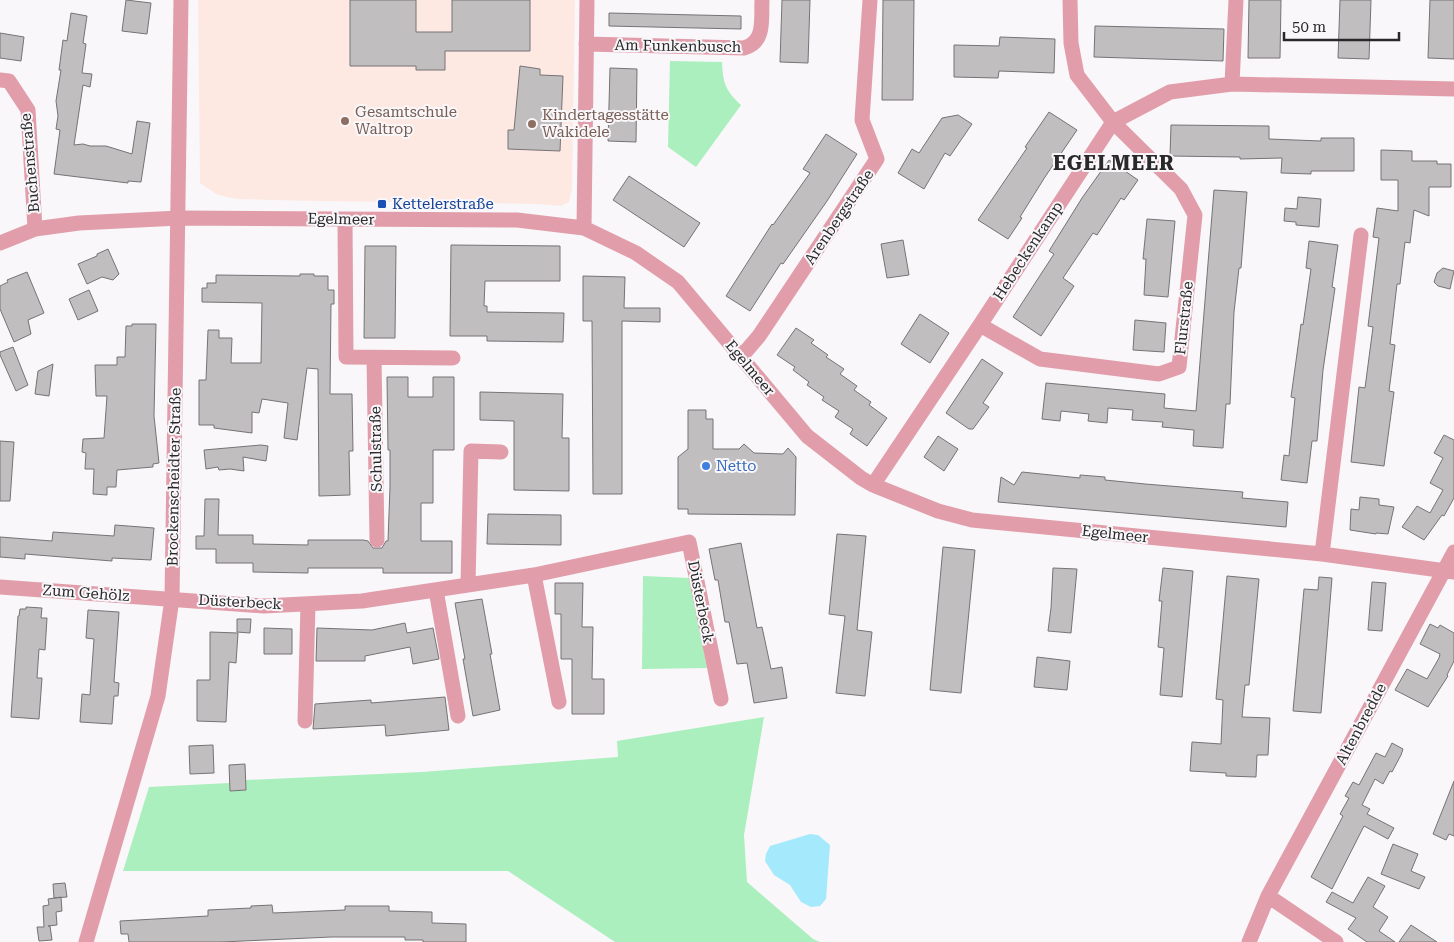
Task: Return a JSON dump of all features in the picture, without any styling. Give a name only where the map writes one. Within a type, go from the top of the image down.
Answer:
[{"type":"street","name":"Brockenscheidter Straße","points":[[86,942],[158,696],[172,598],[181,0]]},
{"type":"street","points":[[584,228],[587,0]]},
{"type":"street","name":"Am Funkenbusch","points":[[586,44],[744,48],[758,40],[761,29],[762,0]]},
{"type":"street","name":"Arenbergstraße","points":[[740,357],[759,336],[877,159],[862,120],[870,0]]},
{"type":"street","points":[[1070,0],[1071,43],[1077,75],[1113,122]]},
{"type":"street","points":[[1232,84],[1236,0]]},
{"type":"street","name":"Buchenstraße","points":[[0,80],[9,81],[28,110],[35,229]]},
{"type":"street","name":"Hebeckenkamp","points":[[873,485],[1113,122],[1170,92],[1232,84],[1454,89]]},
{"type":"street","name":"Flurstraße","points":[[980,325],[1040,359],[1158,374],[1179,367],[1194,214],[1180,189],[1113,122]]},
{"type":"street","name":"Egelmeer","points":[[179,218],[517,220],[584,228],[636,253],[678,282],[807,436],[860,478],[938,511],[972,520],[1322,554],[1449,571]]},
{"type":"street","points":[[0,243],[35,229],[79,223],[179,218]]},
{"type":"street","points":[[344,220],[346,357],[454,358]]},
{"type":"street","points":[[1322,554],[1361,235]]},
{"type":"street","name":"Schulstraße","points":[[374,358],[377,540]]},
{"type":"street","points":[[468,585],[471,451],[501,452]]},
{"type":"street","name":"Düsterbeck","points":[[172,598],[264,606],[362,601],[534,575],[689,542],[721,698]]},
{"type":"street","name":"Altenbredde","points":[[1249,942],[1268,896],[1449,571],[1454,552]]},
{"type":"street","points":[[534,575],[559,702]]},
{"type":"street","name":"Zum Gehölz","points":[[0,587],[172,598]]},
{"type":"street","points":[[436,590],[458,716]]},
{"type":"street","points":[[305,721],[308,604]]},
{"type":"street","points":[[1268,896],[1336,942]]},
{"type":"shaded area","name":"Gesamtschule Waltrop","points":[[198,0],[575,0],[572,189],[569,202],[561,206],[538,204],[237,199],[218,195],[200,183]]},
{"type":"green space","points":[[670,61],[722,62],[726,86],[731,95],[741,105],[696,167],[668,147]]},
{"type":"green space","points":[[643,576],[690,578],[707,668],[642,669]]},
{"type":"green space","points":[[764,717],[744,835],[747,882],[813,939],[820,942],[615,942],[508,871],[123,871],[149,787],[230,783],[230,791],[246,790],[246,780],[422,772],[618,757],[617,741]]},
{"type":"water","points":[[810,834],[818,835],[830,845],[826,899],[820,906],[811,907],[801,902],[790,885],[774,875],[765,861],[770,846]]},
{"type":"building","points":[[126,0],[151,3],[147,34],[122,31]]},
{"type":"building","points":[[350,0],[416,0],[416,32],[452,32],[452,0],[530,0],[530,51],[445,51],[445,70],[416,70],[416,66],[350,66]]},
{"type":"building","points":[[782,0],[810,0],[808,63],[780,62]]},
{"type":"building","points":[[883,0],[914,0],[913,100],[882,100]]},
{"type":"building","points":[[1249,0],[1281,0],[1280,58],[1248,58]]},
{"type":"building","points":[[1340,0],[1371,0],[1369,59],[1338,58]]},
{"type":"building","points":[[1430,0],[1454,0],[1454,59],[1428,58]]},
{"type":"building","points":[[71,13],[87,16],[83,43],[86,44],[82,73],[92,74],[90,87],[83,85],[74,145],[106,146],[132,154],[137,121],[150,123],[141,182],[128,181],[128,183],[54,174],[60,130],[56,129],[58,116],[56,101],[61,70],[59,70],[63,40],[67,41]]},
{"type":"building","points":[[609,13],[741,16],[741,29],[609,26]]},
{"type":"building","points":[[1095,26],[1224,29],[1223,61],[1094,57]]},
{"type":"building","points":[[0,33],[24,37],[21,61],[0,58]]},
{"type":"building","points":[[1000,37],[1055,39],[1054,73],[999,71],[998,78],[954,77],[954,45],[999,46]]},
{"type":"building","points":[[520,66],[540,69],[540,75],[563,76],[560,151],[508,149],[508,130],[514,130]]},
{"type":"building","points":[[610,68],[637,69],[636,142],[608,141]]},
{"type":"building","points":[[1049,112],[1077,130],[1045,177],[1008,239],[978,220]]},
{"type":"building","points":[[958,115],[972,124],[950,156],[945,153],[924,189],[898,173],[912,149],[919,153],[942,118]]},
{"type":"building","points":[[1171,125],[1269,126],[1269,139],[1321,141],[1321,138],[1354,138],[1354,171],[1311,171],[1311,174],[1281,173],[1282,158],[1240,159],[1240,157],[1170,156]]},
{"type":"building","points":[[826,134],[857,154],[827,201],[783,264],[781,263],[750,311],[726,296],[772,224],[810,173],[803,169]]},
{"type":"building","points":[[1381,150],[1412,151],[1412,161],[1437,161],[1437,164],[1451,164],[1451,187],[1429,187],[1429,216],[1414,210],[1410,243],[1405,242],[1400,284],[1397,284],[1390,344],[1395,345],[1389,391],[1394,392],[1384,466],[1351,462],[1359,387],[1365,388],[1373,327],[1368,326],[1379,238],[1373,237],[1377,208],[1398,211],[1398,180],[1381,180]]},
{"type":"building","points":[[1109,160],[1138,180],[1124,200],[1121,198],[1097,235],[1093,233],[1063,278],[1074,286],[1041,336],[1013,317],[1054,254],[1049,251],[1082,198]]},
{"type":"building","points":[[629,176],[700,223],[684,247],[613,200]]},
{"type":"building","points":[[1214,190],[1247,192],[1241,268],[1239,268],[1234,312],[1230,404],[1226,404],[1223,448],[1193,446],[1194,430],[1162,427],[1163,422],[1132,420],[1133,410],[1108,408],[1107,423],[1088,421],[1089,414],[1061,411],[1060,421],[1042,419],[1046,383],[1165,394],[1164,408],[1196,411]]},
{"type":"building","points":[[1298,197],[1321,199],[1319,227],[1296,225],[1296,222],[1284,221],[1285,208],[1297,209]]},
{"type":"building","points":[[1147,219],[1175,221],[1168,297],[1144,295],[1146,259],[1143,259]]},
{"type":"building","points":[[903,240],[909,275],[887,278],[881,244]]},
{"type":"building","points":[[1309,241],[1338,245],[1332,287],[1335,288],[1323,370],[1317,441],[1312,441],[1307,483],[1281,480],[1284,455],[1289,456],[1295,398],[1291,397],[1311,269],[1306,268]]},
{"type":"building","points":[[451,245],[560,246],[560,281],[485,281],[484,306],[487,306],[487,312],[564,313],[563,342],[487,341],[487,336],[450,336]]},
{"type":"building","points":[[365,246],[396,246],[395,338],[364,338]]},
{"type":"building","points":[[108,249],[119,274],[113,280],[102,277],[87,284],[78,264]]},
{"type":"building","points":[[1443,268],[1454,271],[1450,289],[1438,286],[1434,282],[1437,273]]},
{"type":"building","points":[[27,272],[44,313],[28,320],[31,334],[14,342],[0,309],[0,286],[8,282],[7,280]]},
{"type":"building","points":[[300,274],[328,276],[328,290],[334,290],[334,304],[331,304],[330,394],[352,394],[353,451],[349,451],[350,495],[319,496],[318,369],[307,368],[297,440],[284,438],[288,403],[262,399],[259,413],[252,412],[252,433],[214,428],[214,425],[199,425],[199,380],[206,380],[208,330],[219,330],[219,338],[232,338],[231,363],[261,363],[262,303],[202,302],[202,288],[207,288],[207,283],[216,283],[216,275],[300,276]]},
{"type":"building","points":[[583,276],[625,277],[624,308],[660,308],[660,322],[622,321],[622,494],[593,494],[592,321],[583,321]]},
{"type":"building","points":[[89,290],[98,311],[78,320],[69,299]]},
{"type":"building","points":[[920,314],[949,333],[930,363],[901,344]]},
{"type":"building","points":[[1135,320],[1166,323],[1164,352],[1133,350]]},
{"type":"building","points":[[132,324],[156,324],[154,416],[159,463],[153,464],[153,467],[117,470],[116,487],[107,487],[107,495],[93,494],[94,469],[85,469],[86,453],[82,452],[83,439],[104,438],[107,396],[96,396],[95,365],[117,365],[117,357],[125,357],[126,326],[132,326]]},
{"type":"building","points":[[796,328],[814,340],[811,343],[828,355],[826,357],[844,369],[840,374],[857,386],[854,390],[871,402],[869,405],[887,418],[867,446],[850,434],[853,429],[835,417],[839,411],[822,400],[824,397],[807,385],[809,382],[793,370],[795,367],[777,355]]},
{"type":"building","points":[[13,347],[28,385],[16,391],[0,355],[0,352]]},
{"type":"building","points":[[982,359],[1003,373],[983,403],[989,407],[973,429],[969,429],[946,413]]},
{"type":"building","points":[[53,364],[49,396],[35,394],[38,371]]},
{"type":"building","points":[[387,377],[408,377],[408,397],[433,397],[433,377],[454,377],[454,450],[433,450],[433,503],[421,503],[421,541],[452,541],[452,573],[383,573],[383,568],[308,568],[308,573],[253,572],[253,563],[216,563],[216,549],[196,549],[196,536],[204,536],[205,499],[219,499],[218,535],[253,535],[253,544],[308,545],[308,540],[363,540],[368,541],[373,548],[382,548],[386,541],[388,541],[390,487]]},
{"type":"building","points":[[480,392],[563,394],[562,438],[569,438],[569,491],[514,490],[514,421],[480,420]]},
{"type":"building","points":[[688,410],[706,410],[706,419],[713,419],[713,449],[739,449],[744,444],[754,453],[783,454],[788,448],[796,457],[795,515],[688,514],[688,509],[678,509],[678,457],[688,449]]},
{"type":"building","points":[[1444,435],[1454,440],[1454,498],[1444,516],[1442,515],[1424,540],[1402,527],[1417,506],[1430,513],[1443,490],[1430,483],[1443,458],[1434,453]]},
{"type":"building","points":[[938,436],[958,449],[944,471],[924,457]]},
{"type":"building","points":[[0,441],[14,442],[10,501],[0,501]]},
{"type":"building","points":[[268,446],[266,461],[243,457],[244,471],[219,470],[218,467],[206,469],[204,450]]},
{"type":"building","points":[[1022,472],[1080,478],[1080,475],[1105,477],[1105,480],[1243,492],[1242,498],[1288,502],[1286,527],[998,502],[1001,477],[1014,485]]},
{"type":"building","points":[[1360,497],[1379,499],[1379,505],[1394,507],[1388,534],[1350,530],[1351,509],[1359,510]]},
{"type":"building","points":[[488,514],[561,515],[561,545],[487,544]]},
{"type":"building","points":[[115,525],[154,528],[151,560],[112,558],[112,561],[25,554],[25,559],[0,557],[0,537],[52,541],[53,532],[114,536]]},
{"type":"building","points":[[837,534],[866,536],[857,630],[872,632],[865,696],[836,693],[845,616],[829,614]]},
{"type":"building","points":[[741,543],[757,628],[762,627],[771,669],[782,667],[787,698],[754,703],[747,663],[737,664],[729,622],[725,622],[718,580],[715,580],[709,549]]},
{"type":"building","points":[[943,547],[975,550],[961,693],[930,690]]},
{"type":"building","points":[[1053,568],[1077,569],[1071,633],[1048,631]]},
{"type":"building","points":[[1163,568],[1193,571],[1182,697],[1160,695],[1164,648],[1158,647],[1162,601],[1159,601]]},
{"type":"building","points":[[1227,576],[1259,579],[1249,685],[1245,685],[1242,717],[1270,718],[1268,755],[1257,755],[1256,777],[1226,776],[1226,773],[1190,771],[1192,742],[1221,744],[1223,700],[1216,699]]},
{"type":"building","points":[[1319,577],[1332,578],[1321,713],[1293,711],[1304,589],[1318,590]]},
{"type":"building","points":[[1372,582],[1386,583],[1382,631],[1368,630]]},
{"type":"building","points":[[555,583],[583,583],[582,627],[593,627],[592,679],[604,679],[604,714],[572,714],[572,659],[561,659],[561,614],[555,614]]},
{"type":"building","points":[[482,599],[500,710],[473,716],[455,603]]},
{"type":"building","points":[[26,607],[42,608],[41,618],[47,618],[45,650],[39,649],[37,678],[42,678],[39,719],[11,717],[18,616],[20,609],[26,609]]},
{"type":"building","points":[[88,610],[119,612],[114,682],[119,683],[118,696],[114,696],[112,724],[80,722],[82,694],[90,695],[94,639],[86,638]]},
{"type":"building","points":[[237,619],[251,619],[250,633],[237,632]]},
{"type":"building","points":[[405,623],[407,633],[433,628],[439,659],[413,664],[410,647],[365,656],[365,661],[316,661],[317,628],[372,630]]},
{"type":"building","points":[[1430,624],[1438,628],[1440,625],[1454,633],[1454,661],[1448,676],[1428,707],[1395,690],[1407,669],[1427,679],[1439,658],[1440,654],[1420,644]]},
{"type":"building","points":[[264,628],[292,629],[292,654],[264,654]]},
{"type":"building","points":[[210,632],[238,633],[236,663],[229,662],[226,722],[197,721],[197,680],[210,680]]},
{"type":"building","points":[[1037,657],[1070,661],[1067,690],[1034,687]]},
{"type":"building","points":[[445,697],[449,730],[386,736],[385,725],[313,729],[315,704],[371,700],[371,703]]},
{"type":"building","points":[[1392,743],[1403,749],[1401,755],[1383,784],[1375,779],[1362,805],[1370,809],[1367,814],[1394,828],[1388,839],[1364,826],[1332,889],[1311,877],[1343,816],[1340,814],[1349,798],[1345,796],[1353,782],[1359,785],[1376,753],[1385,757]]},
{"type":"building","points":[[213,745],[214,773],[190,774],[189,746]]},
{"type":"building","points":[[245,764],[246,790],[230,791],[229,765]]},
{"type":"building","points":[[1454,781],[1454,836],[1449,834],[1446,840],[1433,834]]},
{"type":"building","points":[[1393,844],[1418,854],[1411,871],[1425,877],[1419,889],[1381,874]]},
{"type":"building","points":[[1368,877],[1385,886],[1373,907],[1388,917],[1379,931],[1395,942],[1367,942],[1348,929],[1356,918],[1326,902],[1332,892],[1353,903]]},
{"type":"building","points":[[65,883],[67,897],[54,898],[53,884]]},
{"type":"building","points":[[61,897],[62,911],[56,912],[57,925],[48,926],[50,926],[52,940],[39,941],[37,927],[44,927],[43,906],[49,905],[48,899]]},
{"type":"building","points":[[272,905],[273,913],[345,910],[345,906],[389,906],[389,911],[432,912],[432,923],[466,924],[466,942],[423,942],[423,940],[405,940],[405,937],[331,937],[221,942],[129,942],[128,934],[121,934],[120,921],[208,916],[208,910]]},
{"type":"building","points":[[1411,925],[1437,942],[1399,942]]},
{"type":"place","name":"Gesamtschule Waltrop","points":[[345,121]]},
{"type":"place","name":"Kindertagesstätte Wakidele","points":[[532,124]]},
{"type":"place","name":"Kettelerstraße","points":[[382,204]]},
{"type":"place","name":"Netto","points":[[706,466]]},
{"type":"district","name":"EGELMEER","points":[[1114,163]]}]
